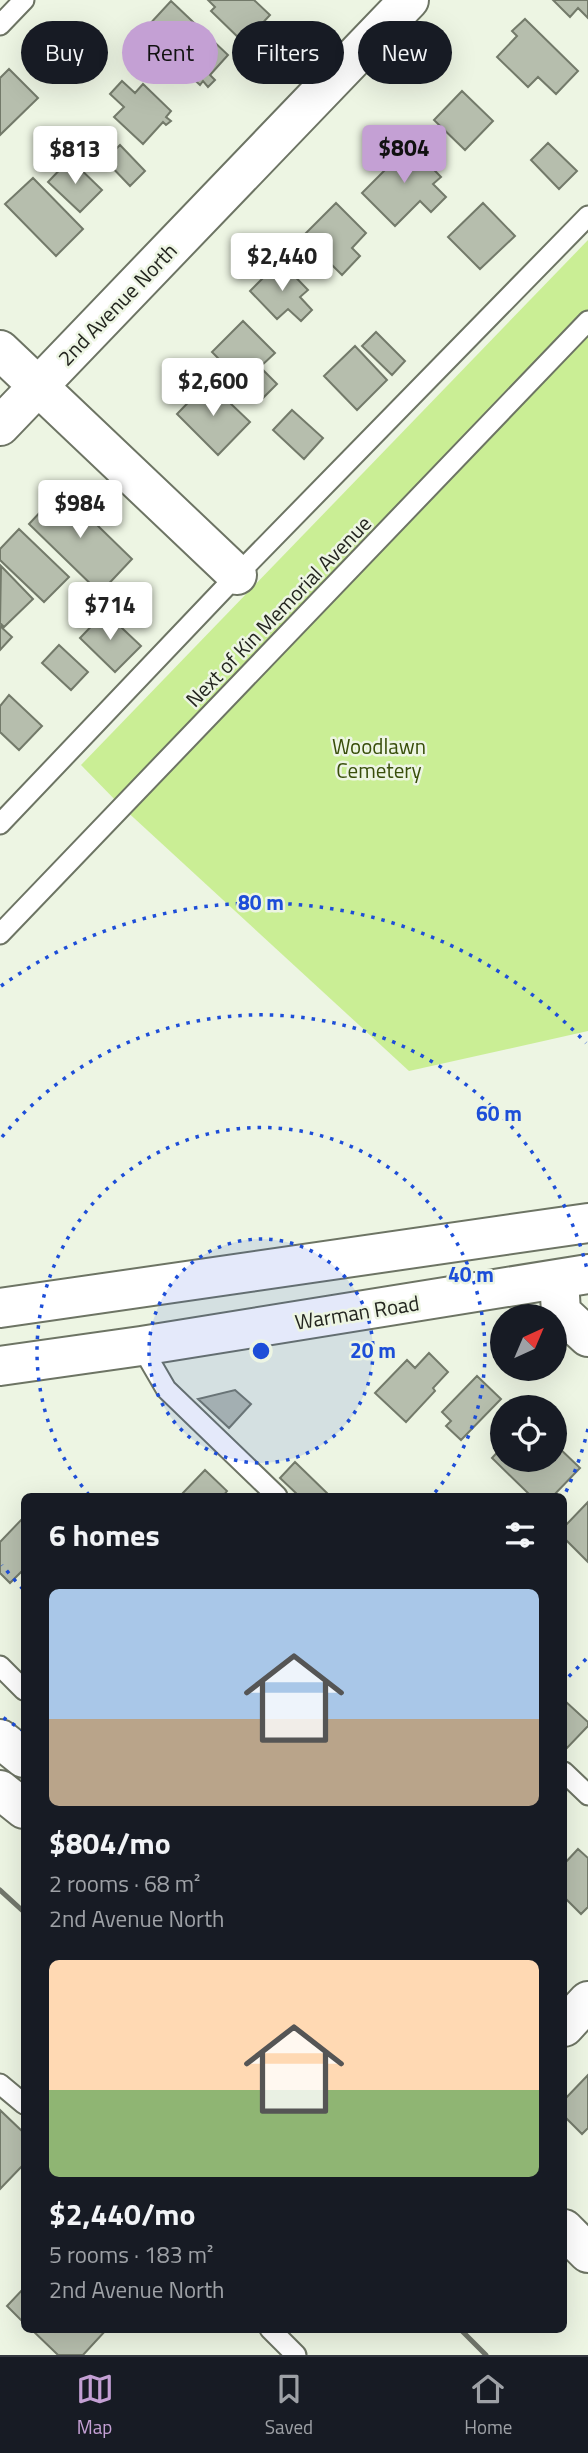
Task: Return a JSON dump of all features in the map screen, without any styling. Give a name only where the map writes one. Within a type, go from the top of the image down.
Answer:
[{"type":"street","name":"2nd Avenue North","points":[[0,426],[409,0]]},
{"type":"street","points":[[0,350],[237,575]]},
{"type":"street","points":[[0,1308],[588,1223]]},
{"type":"street","points":[[574,1277],[561,1311],[588,1337]]},
{"type":"street","name":"Warman Road","points":[[0,1366],[574,1277]]},
{"type":"street","points":[[0,1739],[21,1756]]},
{"type":"street","points":[[0,1790],[21,1808]]},
{"type":"street","points":[[567,2024],[588,2001]]},
{"type":"street","points":[[567,2233],[588,2253]]},
{"type":"lane","points":[[0,25],[24,0]]},
{"type":"lane","points":[[0,824],[237,575],[588,216]]},
{"type":"lane","name":"Next of Kin Memorial Avenue","points":[[0,934],[588,321]]},
{"type":"lane","points":[[141,1346],[166,1390],[274,1493]]},
{"type":"lane","points":[[0,1666],[21,1687]]},
{"type":"lane","points":[[567,1775],[588,1795]]},
{"type":"lane","points":[[0,2084],[21,2102]]},
{"type":"lane","points":[[274,2333],[296,2355]]},
{"type":"green space","name":"Woodlawn Cemetery","points":[[588,240],[588,1031],[409,1071],[122,807],[81,765]]},
{"type":"building","points":[[208,0],[254,0],[270,15],[264,21],[232,21],[232,31],[211,11],[215,7]]},
{"type":"building","points":[[553,0],[588,0],[588,18],[578,8],[570,17]]},
{"type":"building","points":[[171,1],[192,21],[153,21]]},
{"type":"building","points":[[525,19],[578,71],[556,94],[538,77],[528,87],[497,57],[517,36],[512,31]]},
{"type":"building","points":[[218,46],[228,55],[218,66]]},
{"type":"building","points":[[9,69],[21,84],[38,98],[0,135],[0,78]]},
{"type":"building","points":[[122,81],[122,84],[135,93],[143,84],[171,111],[166,117],[171,121],[166,125],[163,122],[143,144],[114,117],[124,107],[110,94]]},
{"type":"building","points":[[462,91],[493,121],[465,150],[434,120]]},
{"type":"building","points":[[394,140],[406,151],[411,146],[441,177],[433,184],[446,197],[431,212],[420,201],[395,226],[362,193],[393,162],[382,151]]},
{"type":"building","points":[[548,143],[577,171],[559,189],[531,160]]},
{"type":"building","points":[[120,145],[145,171],[130,186],[105,160]]},
{"type":"building","points":[[70,159],[102,190],[80,212],[48,182]]},
{"type":"building","points":[[33,178],[83,229],[56,256],[5,204]]},
{"type":"building","points":[[336,203],[366,233],[352,248],[360,256],[342,275],[303,236]]},
{"type":"building","points":[[483,203],[515,236],[480,269],[448,237]]},
{"type":"building","points":[[280,261],[308,290],[300,297],[312,310],[301,321],[288,309],[277,319],[250,291]]},
{"type":"building","points":[[243,321],[275,353],[260,367],[277,384],[260,401],[212,352]]},
{"type":"building","points":[[376,332],[405,361],[392,375],[362,346]]},
{"type":"building","points":[[355,346],[387,380],[357,410],[324,376]]},
{"type":"building","points":[[208,382],[250,422],[218,455],[177,414]]},
{"type":"building","points":[[292,410],[323,438],[304,459],[273,430]]},
{"type":"building","points":[[58,487],[132,559],[100,593],[29,524],[44,508],[41,505]]},
{"type":"building","points":[[19,529],[69,577],[44,602],[0,560],[0,549]]},
{"type":"building","points":[[1,566],[33,599],[4,627],[0,623]]},
{"type":"building","points":[[105,612],[141,646],[115,672],[80,638]]},
{"type":"building","points":[[0,626],[12,637],[0,650]]},
{"type":"building","points":[[59,645],[88,672],[71,690],[42,663]]},
{"type":"building","points":[[9,695],[42,726],[19,750],[0,732],[0,706]]},
{"type":"building","points":[[429,1353],[448,1372],[433,1388],[435,1391],[406,1422],[375,1393],[407,1360],[415,1368]]},
{"type":"building","points":[[477,1376],[497,1395],[490,1395],[490,1410],[461,1440],[446,1426],[451,1421],[442,1412]]},
{"type":"building","points":[[235,1390],[251,1404],[229,1428],[198,1399]]},
{"type":"building","points":[[567,1456],[580,1468],[556,1493],[528,1493],[506,1472],[567,1472]]},
{"type":"building","points":[[295,1462],[327,1493],[296,1493],[280,1478]]},
{"type":"building","points":[[205,1470],[227,1491],[225,1493],[183,1493]]},
{"type":"building","points":[[588,1502],[588,1562],[567,1541],[567,1524]]},
{"type":"building","points":[[21,1520],[21,1572],[10,1583],[0,1573],[0,1542]]},
{"type":"building","points":[[567,1703],[588,1722],[588,1726],[567,1748]]},
{"type":"building","points":[[578,1849],[588,1858],[588,1907],[581,1914],[567,1900],[567,1861]]},
{"type":"building","points":[[588,2075],[588,2128],[582,2134],[567,2119],[567,2097]]},
{"type":"building","points":[[0,2110],[21,2130],[21,2167],[0,2189]]},
{"type":"building","points":[[21,2291],[21,2320],[7,2306]]},
{"type":"building","points":[[35,2333],[103,2333],[83,2355],[58,2355]]},
{"type":"railway","points":[[0,1890],[21,1909]]},
{"type":"railway","points":[[464,2333],[486,2355]]}]
